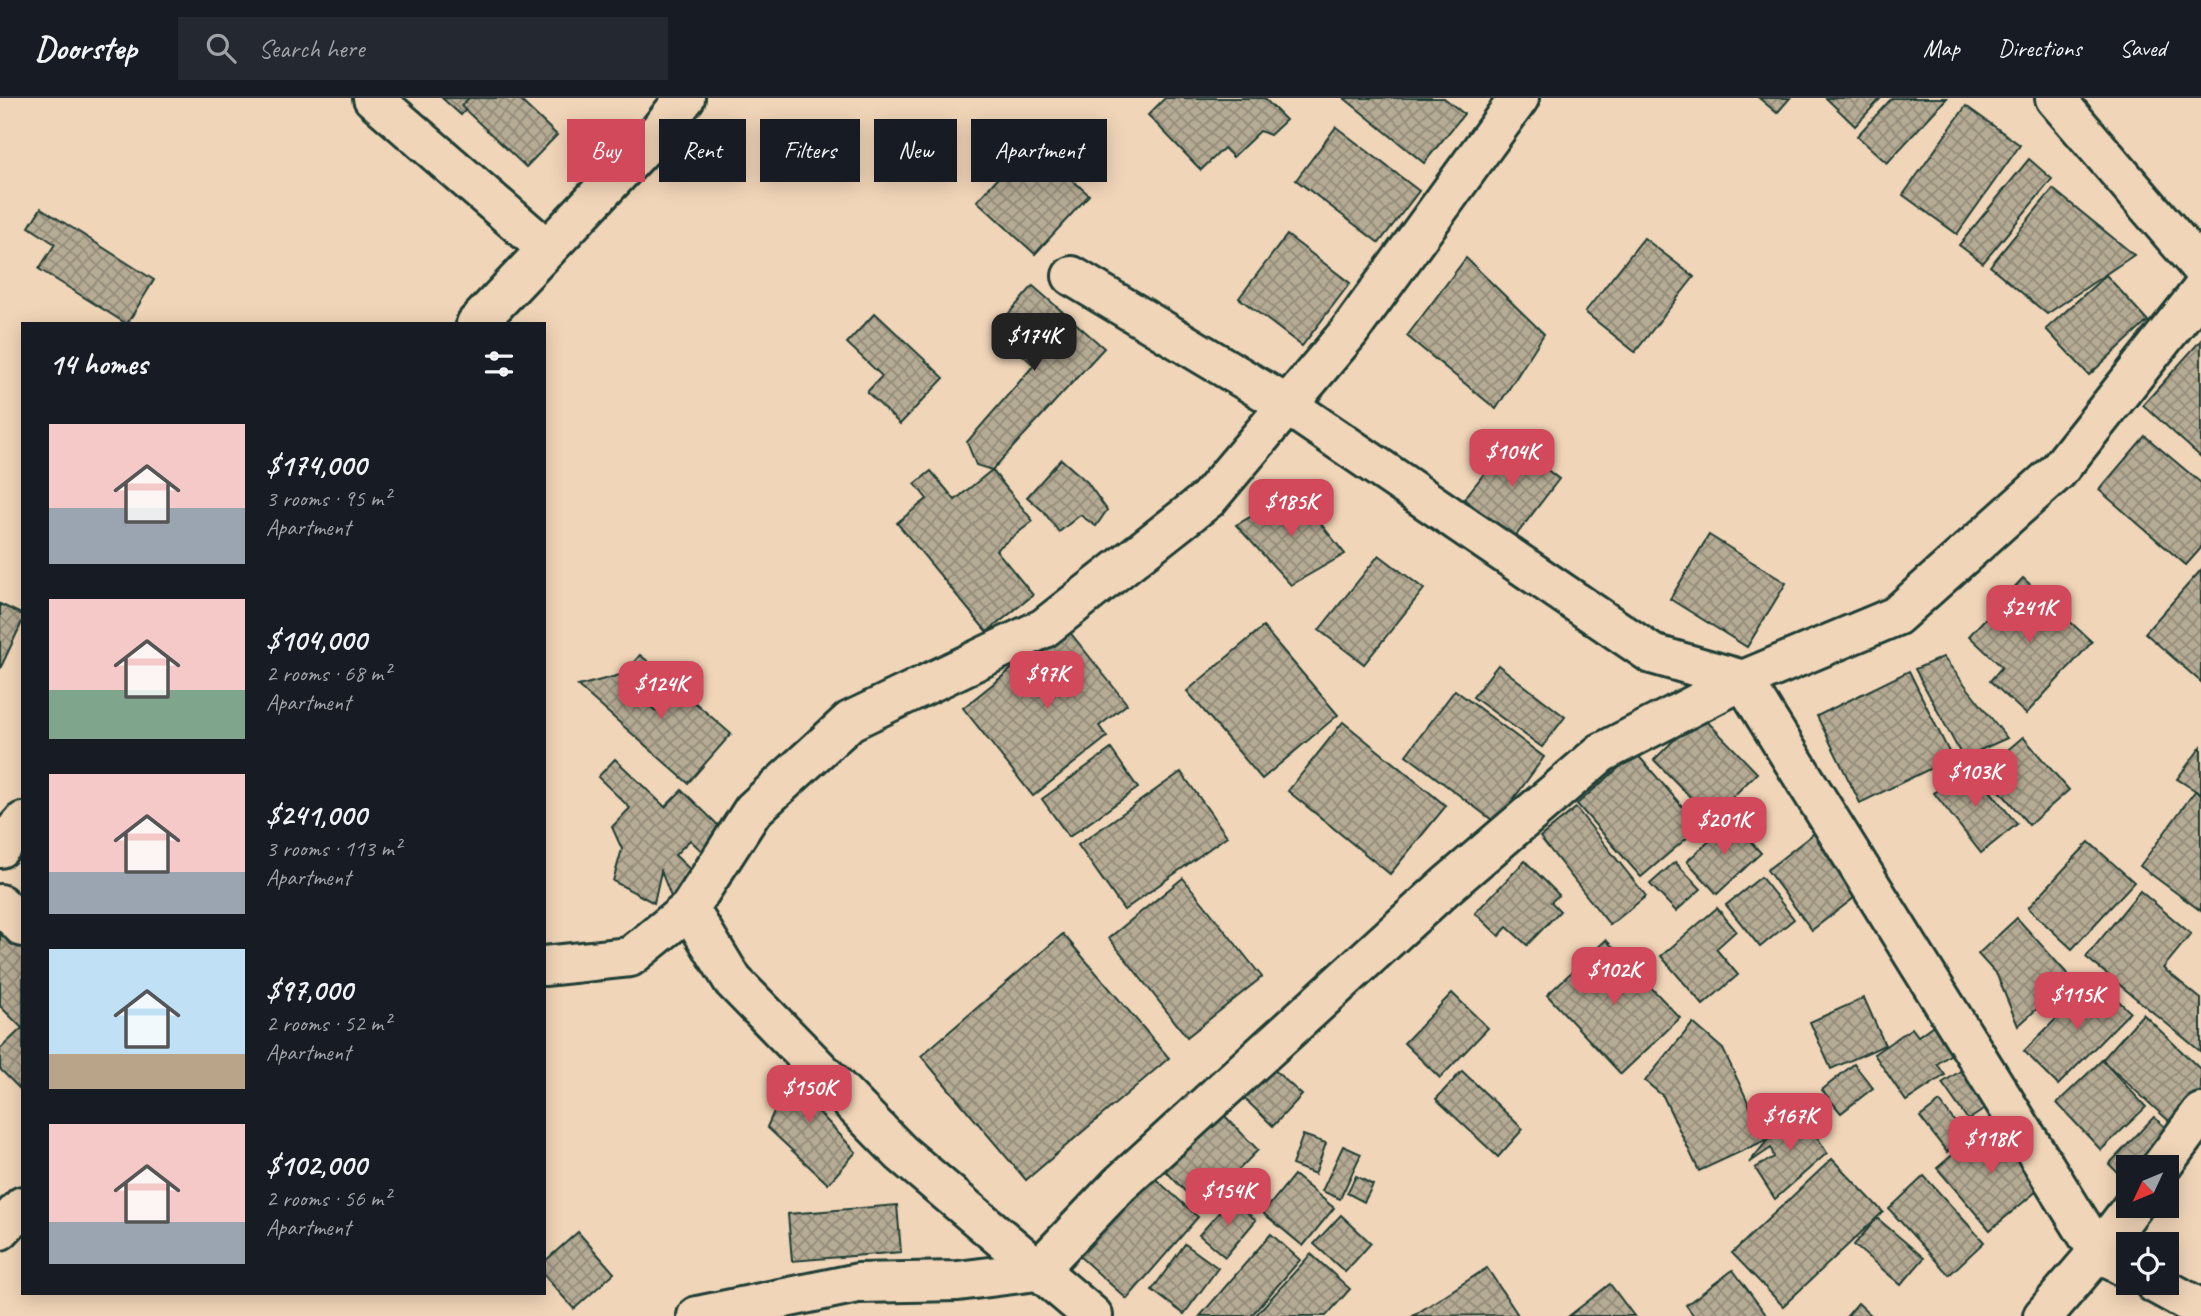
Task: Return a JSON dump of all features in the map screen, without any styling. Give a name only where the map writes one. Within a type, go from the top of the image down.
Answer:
[{"type":"street","points":[[373,98],[547,249]]},
{"type":"street","points":[[478,322],[659,131],[685,98]]},
{"type":"street","points":[[546,966],[630,957],[689,909],[753,810],[850,721],[1044,628],[1208,499],[1349,332],[1519,98]]},
{"type":"street","points":[[2055,98],[2201,268]]},
{"type":"street","points":[[1072,276],[1287,405],[1652,654],[1743,680],[2113,1260]]},
{"type":"street","points":[[696,1316],[858,1283],[958,1281],[1037,1270],[1120,1184],[1445,887],[1601,753],[1743,680],[1896,617],[2058,471],[2201,291]]},
{"type":"street","points":[[0,848],[21,824]]},
{"type":"street","points":[[0,904],[21,924]]},
{"type":"street","points":[[689,909],[733,981],[901,1153],[1093,1316]]},
{"type":"street","points":[[2170,1155],[2201,1113]]},
{"type":"street","points":[[0,1230],[21,1208]]},
{"type":"street","points":[[2043,1316],[2113,1260],[2129,1218]]},
{"type":"street","points":[[2176,1295],[2201,1309]]},
{"type":"building","points":[[442,98],[477,98],[461,115]]},
{"type":"building","points":[[469,98],[518,98],[557,135],[526,167],[461,106]]},
{"type":"building","points":[[1165,98],[1264,98],[1286,120],[1270,135],[1260,131],[1233,157],[1224,148],[1201,170],[1148,115]]},
{"type":"building","points":[[1344,98],[1444,98],[1464,114],[1424,163]]},
{"type":"building","points":[[1759,98],[1790,98],[1777,113]]},
{"type":"building","points":[[1826,98],[1881,98],[1855,126]]},
{"type":"building","points":[[1892,98],[1947,98],[1887,163],[1857,136]]},
{"type":"building","points":[[1966,106],[2020,145],[1957,234],[1903,195]]},
{"type":"building","points":[[1336,127],[1419,191],[1379,243],[1296,180]]},
{"type":"building","points":[[2029,159],[2052,179],[1983,263],[1959,245]]},
{"type":"building","points":[[994,182],[1075,182],[1089,195],[1035,254],[977,201]]},
{"type":"building","points":[[2053,189],[2134,255],[2047,314],[1990,266]]},
{"type":"building","points":[[41,208],[154,280],[128,322],[124,322],[39,269],[55,244],[29,227]]},
{"type":"building","points":[[1287,235],[1350,283],[1302,346],[1239,298]]},
{"type":"building","points":[[1644,238],[1694,277],[1635,352],[1585,312]]},
{"type":"building","points":[[1466,258],[1544,334],[1496,409],[1407,336]]},
{"type":"building","points":[[2106,275],[2148,321],[2089,375],[2046,329]]},
{"type":"building","points":[[1033,286],[1104,348],[992,470],[976,465],[967,442],[1034,365],[994,330]]},
{"type":"building","points":[[875,313],[944,378],[900,424],[867,392],[882,376],[847,343]]},
{"type":"building","points":[[2201,340],[2201,457],[2143,405]]},
{"type":"building","points":[[2145,436],[2201,483],[2201,548],[2186,565],[2099,490]]},
{"type":"building","points":[[1510,441],[1559,479],[1514,538],[1464,499]]},
{"type":"building","points":[[1061,459],[1087,482],[1107,510],[1096,526],[1080,515],[1059,532],[1043,511],[1027,497]]},
{"type":"building","points":[[992,470],[1033,521],[996,550],[1033,595],[987,632],[897,523],[927,499],[915,484],[931,471],[955,500]]},
{"type":"building","points":[[1295,492],[1345,554],[1291,585],[1236,525]]},
{"type":"building","points":[[1709,535],[1786,583],[1747,647],[1670,599]]},
{"type":"building","points":[[1379,555],[1424,589],[1364,664],[1319,630]]},
{"type":"building","points":[[2201,570],[2201,682],[2145,633]]},
{"type":"building","points":[[2023,578],[2092,642],[2026,714],[1990,681],[2002,667],[1969,636]]},
{"type":"building","points":[[0,604],[21,614],[21,624],[0,669]]},
{"type":"building","points":[[1065,626],[1127,704],[1099,726],[1107,737],[1033,796],[963,708]]},
{"type":"building","points":[[1263,627],[1338,715],[1262,779],[1187,691]]},
{"type":"building","points":[[640,655],[656,668],[635,694],[656,711],[685,694],[731,734],[688,783],[578,686],[624,674]]},
{"type":"building","points":[[1943,657],[2007,738],[1963,758],[1915,669]]},
{"type":"building","points":[[1498,665],[1565,717],[1542,747],[1473,697]]},
{"type":"building","points":[[1909,671],[1952,758],[1860,803],[1817,716]]},
{"type":"building","points":[[1455,690],[1544,757],[1496,823],[1406,755]]},
{"type":"building","points":[[1700,714],[1757,773],[1711,818],[1654,760]]},
{"type":"building","points":[[1343,722],[1446,806],[1390,874],[1288,791]]},
{"type":"building","points":[[2023,737],[2069,790],[2029,825],[1983,771]]},
{"type":"building","points":[[2201,747],[2201,794],[2177,779]]},
{"type":"building","points":[[1111,749],[1138,788],[1069,837],[1042,799]]},
{"type":"building","points":[[1636,753],[1700,827],[1641,877],[1577,804]]},
{"type":"building","points":[[615,759],[665,807],[682,790],[724,831],[709,858],[690,840],[675,855],[697,876],[673,902],[661,871],[654,903],[613,881],[622,849],[612,827],[630,808],[598,777]]},
{"type":"building","points":[[1969,765],[2017,824],[1981,853],[1934,793]]},
{"type":"building","points":[[1181,772],[1227,836],[1124,910],[1078,845]]},
{"type":"building","points":[[2195,791],[2201,795],[2201,911],[2140,866]]},
{"type":"building","points":[[1576,808],[1646,896],[1610,925],[1540,837]]},
{"type":"building","points":[[1732,821],[1761,853],[1717,894],[1687,861]]},
{"type":"building","points":[[1817,831],[1863,891],[1812,930],[1767,870]]},
{"type":"building","points":[[2089,842],[2134,882],[2072,949],[2028,908]]},
{"type":"building","points":[[1525,861],[1559,895],[1551,902],[1560,911],[1527,945],[1507,927],[1499,936],[1475,913]]},
{"type":"building","points":[[1675,862],[1701,889],[1676,911],[1650,884]]},
{"type":"building","points":[[1761,877],[1794,919],[1760,947],[1726,905]]},
{"type":"building","points":[[1183,878],[1262,977],[1187,1037],[1109,938]]},
{"type":"building","points":[[2140,891],[2191,934],[2163,968],[2201,999],[2201,1052],[2086,957]]},
{"type":"building","points":[[1717,908],[1736,931],[1716,949],[1738,975],[1703,1005],[1661,956]]},
{"type":"building","points":[[2017,918],[2071,978],[2018,1026],[1997,975],[1978,954]]},
{"type":"building","points":[[0,920],[21,941],[21,1027],[0,1006]]},
{"type":"building","points":[[1063,934],[1169,1058],[1026,1180],[921,1056]]},
{"type":"building","points":[[1606,940],[1680,1018],[1621,1074],[1547,995]]},
{"type":"building","points":[[2096,979],[2130,1012],[2058,1085],[2024,1051]]},
{"type":"building","points":[[1452,993],[1488,1028],[1440,1078],[1404,1043]]},
{"type":"building","points":[[1864,998],[1885,1045],[1831,1069],[1810,1022]]},
{"type":"building","points":[[2143,1014],[2201,1070],[2201,1097],[2181,1132],[2102,1060]]},
{"type":"building","points":[[1693,1023],[1723,1049],[1766,1140],[1699,1171],[1663,1096],[1645,1081]]},
{"type":"building","points":[[1935,1024],[1954,1052],[1937,1064],[1945,1075],[1906,1101],[1874,1054],[1912,1028],[1918,1036]]},
{"type":"building","points":[[21,1029],[21,1090],[0,1069],[0,1049]]},
{"type":"building","points":[[798,1058],[826,1086],[815,1108],[856,1152],[828,1184],[767,1127]]},
{"type":"building","points":[[2102,1060],[2146,1107],[2101,1150],[2057,1103]]},
{"type":"building","points":[[1854,1064],[1873,1088],[1841,1113],[1822,1090]]},
{"type":"building","points":[[1271,1067],[1302,1095],[1273,1126],[1243,1097]]},
{"type":"building","points":[[1962,1070],[1988,1107],[1968,1120],[1942,1083]]},
{"type":"building","points":[[1462,1071],[1523,1129],[1498,1157],[1436,1099]]},
{"type":"building","points":[[1940,1102],[1966,1137],[1947,1152],[1920,1117]]},
{"type":"building","points":[[1797,1104],[1827,1153],[1775,1199],[1755,1168],[1774,1157],[1771,1148],[1749,1163]]},
{"type":"building","points":[[1219,1110],[1258,1150],[1201,1208],[1162,1167]]},
{"type":"building","points":[[2154,1117],[2177,1138],[2161,1155],[2118,1155]]},
{"type":"building","points":[[1991,1122],[2044,1185],[1990,1230],[1937,1168]]},
{"type":"building","points":[[1303,1135],[1326,1143],[1315,1174],[1292,1165]]},
{"type":"building","points":[[1343,1146],[1361,1154],[1340,1199],[1322,1191]]},
{"type":"building","points":[[2116,1157],[2116,1171],[2109,1164]]},
{"type":"building","points":[[1832,1159],[1883,1212],[1783,1306],[1732,1253]]},
{"type":"building","points":[[1149,1173],[1198,1217],[1127,1299],[1078,1255]]},
{"type":"building","points":[[1294,1175],[1334,1208],[1303,1246],[1263,1213]]},
{"type":"building","points":[[1356,1176],[1373,1185],[1364,1202],[1347,1193]]},
{"type":"building","points":[[1924,1176],[1984,1242],[1949,1275],[1889,1209]]},
{"type":"building","points":[[1231,1199],[1256,1220],[1225,1257],[1199,1235]]},
{"type":"building","points":[[897,1205],[901,1252],[792,1261],[788,1214]]},
{"type":"building","points":[[1341,1215],[1371,1243],[1345,1272],[1314,1244]]},
{"type":"building","points":[[1877,1218],[1924,1258],[1901,1285],[1854,1245]]},
{"type":"building","points":[[578,1232],[614,1273],[574,1309],[546,1277],[546,1260]]},
{"type":"building","points":[[1271,1234],[1300,1260],[1251,1316],[1200,1316]]},
{"type":"building","points":[[1185,1244],[1218,1268],[1184,1314],[1152,1290]]},
{"type":"building","points":[[1311,1254],[1350,1289],[1326,1316],[1255,1316]]},
{"type":"building","points":[[1487,1268],[1518,1315],[1413,1316]]},
{"type":"building","points":[[1733,1270],[1767,1316],[1694,1316],[1686,1305]]},
{"type":"building","points":[[1610,1284],[1634,1316],[1569,1316]]},
{"type":"building","points":[[1858,1303],[1872,1316],[1847,1316]]}]
